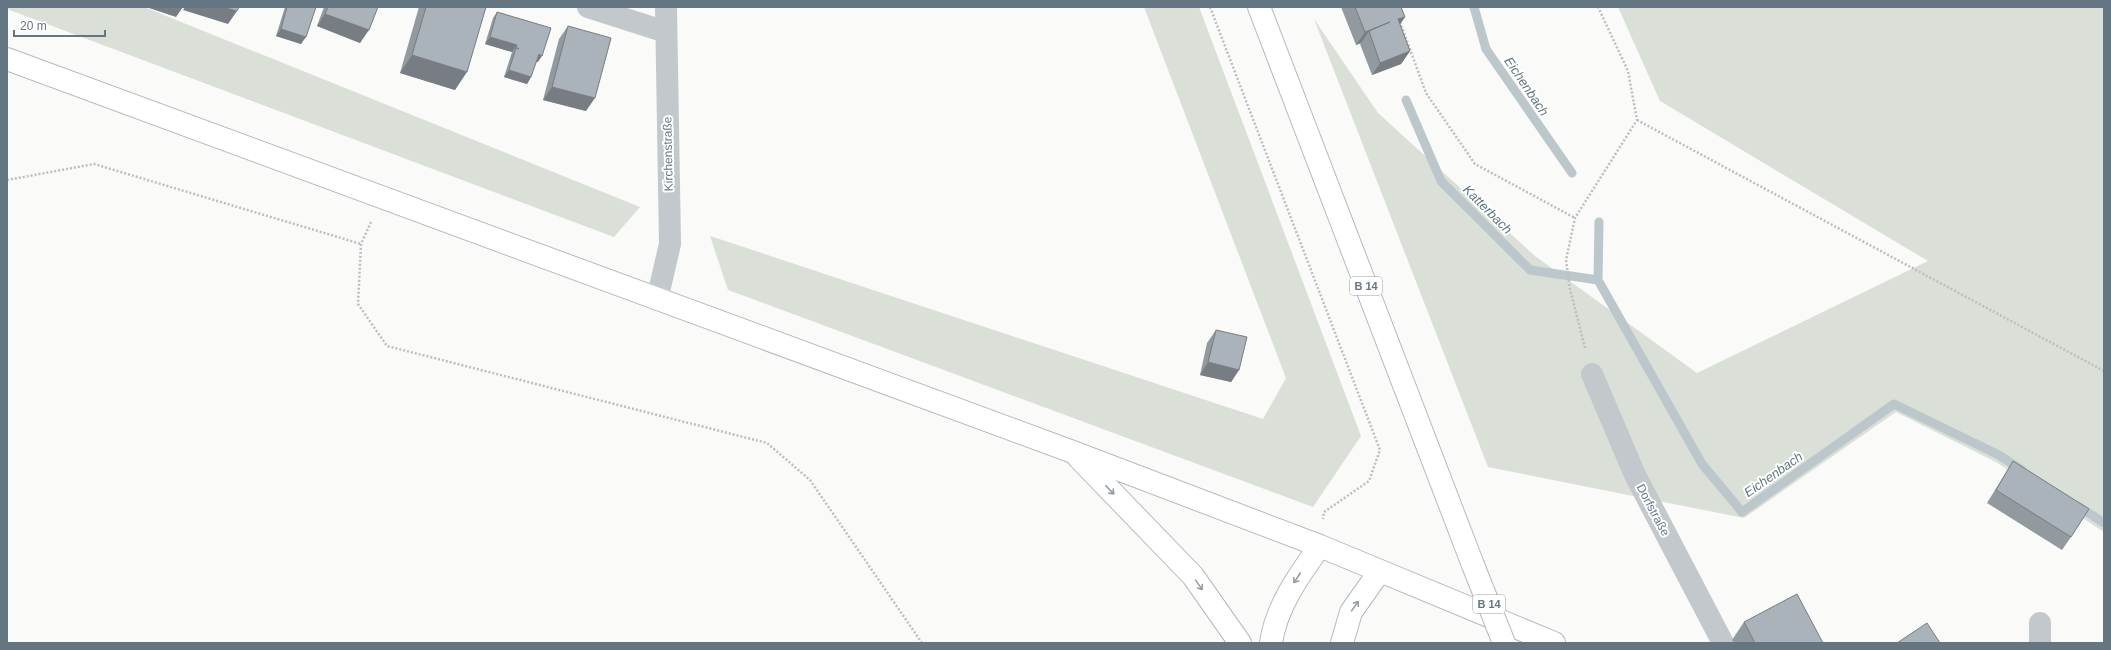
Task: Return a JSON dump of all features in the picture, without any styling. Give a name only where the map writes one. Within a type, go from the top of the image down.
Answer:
[{"type":"main road","name":"B 14","points":[[1258,7],[1504,643]]},
{"type":"main road","points":[[7,59],[382,196],[657,300],[1073,452],[1320,546],[1554,643]]},
{"type":"main road","points":[[1073,452],[1193,576],[1240,643]]},
{"type":"main road","points":[[1271,643],[1273,629],[1295,580],[1320,546]]},
{"type":"main road","points":[[1342,643],[1351,612],[1380,571]]},
{"type":"street","points":[[588,7],[666,32]]},
{"type":"street","name":"Kirchenstraße","points":[[657,300],[670,244],[666,7]]},
{"type":"street","name":"Dorfstraße","points":[[1592,374],[1635,475],[1723,643]]},
{"type":"path","points":[[1210,7],[1380,450],[1369,481],[1324,512],[1320,546]]},
{"type":"path","points":[[1592,374],[1570,289],[1566,260],[1575,218],[1637,120],[1628,71],[1598,7]]},
{"type":"path","points":[[1399,21],[1426,93],[1475,164],[1575,218]]},
{"type":"path","points":[[1637,120],[2104,372]]},
{"type":"path","points":[[7,180],[94,164],[361,244]]},
{"type":"path","points":[[382,196],[361,244],[358,304],[387,346],[767,443],[810,480],[922,643]]},
{"type":"shaded area","points":[[7,7],[144,7],[640,207],[614,237],[7,9]]},
{"type":"shaded area","points":[[1144,7],[1199,7],[1361,436],[1313,507],[728,290],[710,236],[1263,419],[1286,378]]},
{"type":"shaded area","points":[[1618,7],[2104,7],[2104,532],[1996,462],[1896,412],[1744,518],[1488,467],[1314,19],[1378,113],[1535,256],[1697,373],[1928,261],[1660,101]]},
{"type":"building","points":[[223,7],[239,7],[237,11]]},
{"type":"building","points":[[287,7],[316,7],[306,37],[281,29]]},
{"type":"building","points":[[328,7],[378,7],[369,30],[325,14]]},
{"type":"building","points":[[426,7],[486,7],[467,72],[412,55]]},
{"type":"building","points":[[1355,7],[1401,7],[1405,17],[1398,19],[1410,51],[1380,63],[1369,31],[1390,22],[1365,32]]},
{"type":"building","points":[[497,12],[551,28],[542,56],[539,54],[531,77],[509,70],[516,48],[519,49],[516,47],[517,45],[490,37]]},
{"type":"building","points":[[568,26],[611,38],[595,98],[552,87]]},
{"type":"building","points":[[1216,330],[1247,337],[1239,370],[1208,362]]},
{"type":"building","points":[[2013,461],[2089,509],[2071,537],[1996,490]]},
{"type":"building","points":[[1797,594],[1823,643],[1755,643],[1744,622]]},
{"type":"building","points":[[1927,623],[1940,643],[1897,643]]},
{"type":"waterway","name":"Eichenbach","points":[[1474,7],[1486,49],[1572,173]]},
{"type":"waterway","name":"Katterbach","points":[[1406,100],[1441,181],[1530,270],[1598,280]]},
{"type":"waterway","name":"Eichenbach","points":[[1599,222],[1598,280],[1702,464],[1742,512],[1894,404],[1999,455],[2022,470]]},
{"type":"waterway","name":"Eichenbach","points":[[2078,506],[2104,523]]}]
